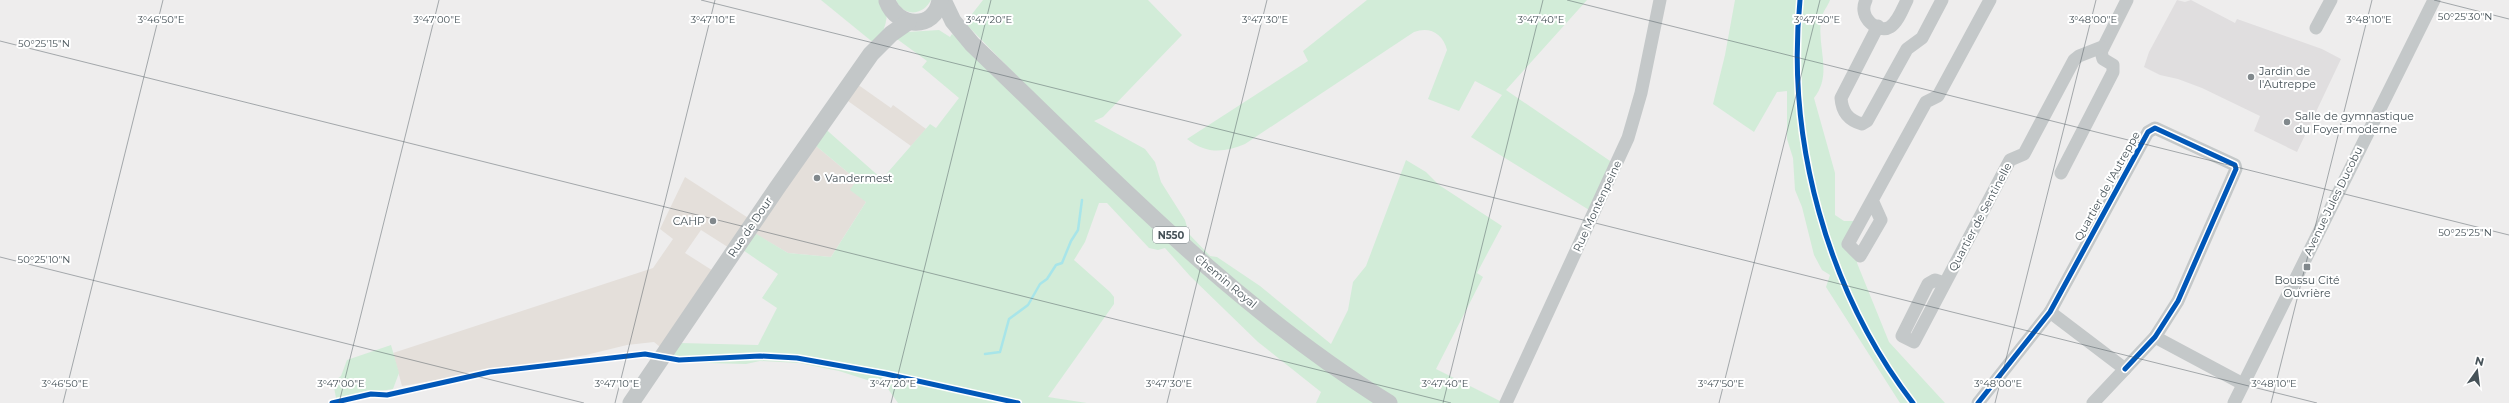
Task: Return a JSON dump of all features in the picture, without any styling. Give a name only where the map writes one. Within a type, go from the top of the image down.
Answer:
[{"type":"main road","points":[[871,54],[891,34],[913,22],[932,16],[940,0]]},
{"type":"main road","name":"Chemin Royal","points":[[943,0],[953,21],[972,44],[1171,235],[1221,279],[1326,361],[1389,403]]},
{"type":"main road","points":[[887,1],[894,15],[913,22]]},
{"type":"main road","points":[[871,54],[886,26],[888,16],[887,1]]},
{"type":"main road","name":"Chemin Royal","points":[[913,22],[941,24],[972,44]]},
{"type":"main road","name":"Rue de Dour","points":[[631,403],[773,193],[871,54]]},
{"type":"street","name":"Rue Montenpeine","points":[[1506,403],[1628,138],[1641,93],[1660,0]]},
{"type":"street","points":[[1866,0],[1863,6],[1863,14],[1867,21],[1878,26],[1889,28],[1894,24],[1907,0]]},
{"type":"street","points":[[1878,26],[1841,98],[1845,114],[1850,119],[1862,124],[1867,121],[1907,49],[1922,38],[1942,0]]},
{"type":"street","points":[[2061,173],[2113,72],[2113,65],[2101,56],[2102,47],[2127,0]]},
{"type":"street","points":[[2316,28],[2331,0]]},
{"type":"street","name":"Avenue Jules Ducobu","points":[[2234,403],[2434,0]]},
{"type":"street","points":[[1872,200],[1926,102],[1938,96],[1987,1]]},
{"type":"street","name":"Quartier de Sentinelle","points":[[1944,283],[2010,160],[2024,154],[2074,60],[2079,56],[2102,47]]},
{"type":"street","name":"Quartier de l'Autreppe","points":[[1978,403],[2050,312],[2148,132],[2156,128],[2235,165],[2236,169],[2178,301],[2154,337],[2093,403]]},
{"type":"street","points":[[2050,312],[2125,370]]},
{"type":"street","points":[[2154,337],[2243,384]]},
{"type":"shaded area","name":"Jardin de l'Autreppe","points":[[2177,0],[2185,2],[2191,0],[2235,23],[2237,19],[2322,49],[2341,59],[2297,152],[2254,131],[2260,116],[2202,88],[2178,79],[2160,75],[2144,67],[2149,52]]},
{"type":"shaded area","points":[[857,84],[891,108],[893,105],[926,129],[911,146],[841,96]]},
{"type":"shaded area","points":[[810,141],[857,180],[866,202],[831,257],[788,253],[748,230],[734,251],[701,230],[685,253],[718,274],[665,351],[654,342],[627,345],[586,355],[402,386],[393,353],[653,268],[673,239],[660,229],[685,177],[753,221]]},
{"type":"green space","points":[[821,0],[887,0],[886,24],[882,34],[875,44]]},
{"type":"green space","points":[[896,0],[931,0],[918,12],[908,12],[899,6]]},
{"type":"green space","points":[[983,0],[1148,0],[1182,35],[1103,117],[1094,121],[1145,149],[1155,162],[1161,182],[1185,220],[1189,234],[1210,256],[1217,257],[1260,286],[1331,344],[1348,310],[1353,282],[1366,266],[1406,160],[1426,172],[1439,185],[1502,226],[1477,273],[1483,277],[1436,369],[1504,403],[1316,403],[1321,392],[1258,342],[1190,276],[1165,248],[1158,250],[1149,248],[1107,203],[1099,203],[1085,242],[1074,260],[1110,292],[1114,297],[1114,304],[1048,397],[1087,403],[898,403],[886,386],[839,371],[799,363],[760,361],[746,364],[669,362],[662,355],[680,343],[758,345],[777,308],[762,298],[778,274],[737,246],[748,229],[788,253],[831,257],[866,202],[850,190],[857,180],[810,141],[821,125],[882,179],[930,124],[936,128],[959,98],[922,67],[927,61],[897,39],[907,32],[939,30],[950,37],[952,34],[1059,119],[965,23]]},
{"type":"green space","points":[[1367,0],[1587,0],[1506,90],[1616,165],[1594,213],[1471,137],[1502,95],[1475,81],[1459,111],[1428,99],[1447,50],[1439,35],[1435,32],[1425,30],[1414,32],[1245,144],[1230,149],[1208,150],[1187,139],[1308,61],[1303,51]]},
{"type":"green space","points":[[1735,0],[1830,0],[1823,15],[1820,27],[1823,79],[1814,98],[1835,173],[1835,215],[1844,221],[1861,221],[1848,244],[1860,256],[1857,263],[1889,342],[1945,403],[1900,403],[1826,287],[1830,275],[1822,270],[1814,255],[1802,207],[1795,190],[1793,158],[1787,139],[1787,91],[1777,92],[1754,132],[1713,104],[1725,55]]},
{"type":"green space","points":[[391,345],[399,373],[393,389],[336,398],[333,382],[341,376],[347,360]]},
{"type":"waterway","points":[[985,354],[1000,352],[1009,319],[1028,305],[1040,284],[1047,279],[1056,265],[1062,263],[1071,241],[1078,230],[1082,200]]},
{"type":"cycle path","points":[[1800,0],[1797,53],[1800,106],[1807,160],[1819,212],[1836,263],[1857,312],[1883,359],[1913,403]]},
{"type":"cycle path","points":[[1978,403],[2050,312],[2148,132],[2155,128],[2235,165],[2236,169],[2178,301],[2155,337],[2125,369]]},
{"type":"cycle path","points":[[332,403],[371,394],[387,395],[490,372],[645,354],[679,360],[760,356],[797,358],[886,374],[1018,403]]},
{"type":"place","name":"Jardin de l'Autreppe","points":[[2251,77]]},
{"type":"place","name":"Salle de gymnastique du Foyer moderne","points":[[2287,122]]},
{"type":"place","name":"Vandermest","points":[[817,178]]},
{"type":"place","name":"CAHP","points":[[713,221]]},
{"type":"place","name":"Boussu Cité Ouvrière","points":[[2307,267]]}]
